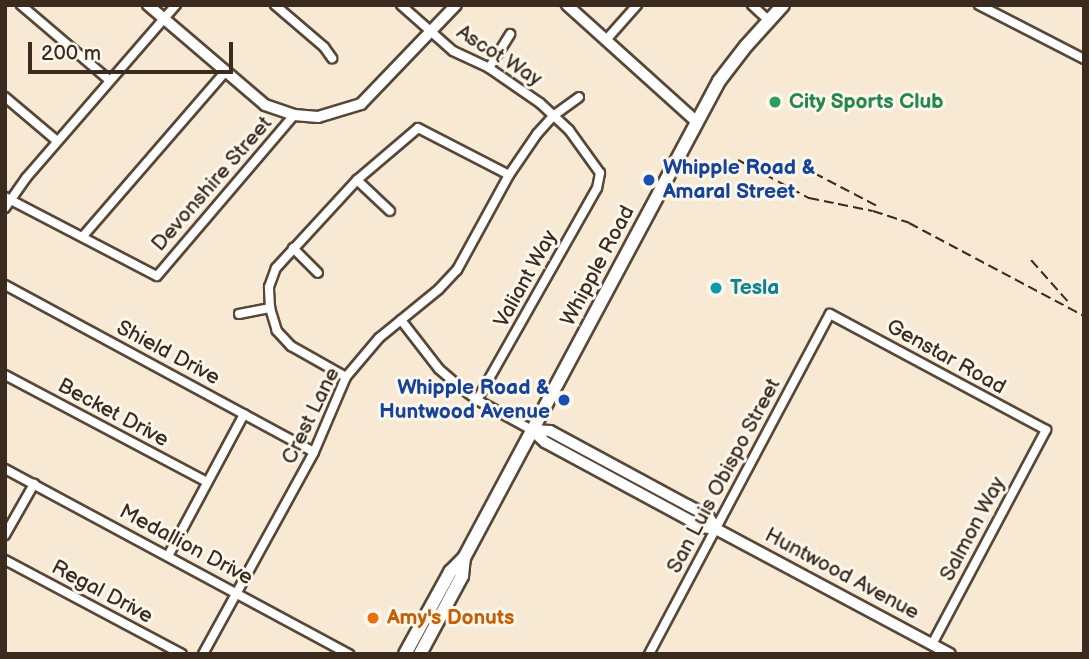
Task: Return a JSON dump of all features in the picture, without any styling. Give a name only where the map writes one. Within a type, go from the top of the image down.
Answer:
[{"type":"main road","name":"Whipple Road","points":[[405,654],[450,572],[464,558],[697,122],[732,63],[783,5]]},
{"type":"main road","name":"Whipple Road","points":[[420,654],[462,576],[464,558]]},
{"type":"street","points":[[21,5],[109,80]]},
{"type":"street","points":[[148,5],[265,105],[294,116],[318,117],[361,104],[456,5]]},
{"type":"street","points":[[5,208],[8,198],[176,5]]},
{"type":"street","points":[[275,5],[324,47],[332,58]]},
{"type":"street","name":"Ascot Way","points":[[401,5],[453,51],[489,68],[540,103],[569,131],[600,173]]},
{"type":"street","points":[[567,5],[697,122]]},
{"type":"street","points":[[606,40],[637,5]]},
{"type":"street","points":[[752,5],[769,21]]},
{"type":"street","points":[[979,5],[1084,59]]},
{"type":"street","points":[[489,68],[510,34]]},
{"type":"street","points":[[8,198],[84,235],[226,71]]},
{"type":"street","points":[[5,97],[57,141]]},
{"type":"street","name":"Crest Lane","points":[[203,654],[314,452],[346,377],[379,338],[439,289],[457,270],[509,175],[553,116],[579,97]]},
{"type":"street","name":"Devonshire Street","points":[[84,235],[157,276],[294,116]]},
{"type":"street","points":[[346,377],[291,346],[277,331],[270,308],[269,287],[276,268],[357,180],[418,128],[509,175]]},
{"type":"street","name":"Valiant Way","points":[[477,400],[597,188],[600,173]]},
{"type":"street","points":[[357,180],[390,211]]},
{"type":"street","points":[[293,248],[318,273]]},
{"type":"street","name":"Shield Drive","points":[[5,285],[314,452]]},
{"type":"street","points":[[239,314],[270,308]]},
{"type":"street","name":"Genstar Road","points":[[830,314],[1046,430]]},
{"type":"street","name":"San Luis Obispo Street","points":[[649,654],[830,314]]},
{"type":"street","name":"Huntwood Avenue","points":[[401,320],[439,369],[477,400],[532,430],[545,442],[702,527],[716,529],[950,654]]},
{"type":"street","name":"Becket Drive","points":[[5,375],[205,481]]},
{"type":"street","points":[[168,556],[205,481],[244,414]]},
{"type":"street","name":"Salmon Way","points":[[932,644],[1046,430]]},
{"type":"street","name":"Medallion Drive","points":[[5,469],[349,654]]},
{"type":"street","points":[[5,536],[34,484]]},
{"type":"street","name":"Regal Drive","points":[[5,560],[182,654]]},
{"type":"railway","points":[[738,160],[809,198],[873,211],[909,223],[1084,316]]},
{"type":"railway","points":[[814,173],[879,207]]},
{"type":"railway","points":[[1031,260],[1070,304]]},
{"type":"place","name":"City Sports Club","points":[[775,102]]},
{"type":"place","name":"Whipple Road & Amaral Street","points":[[649,180]]},
{"type":"place","name":"Tesla","points":[[716,288]]},
{"type":"place","name":"Whipple Road & Huntwood Avenue","points":[[564,400]]},
{"type":"place","name":"Amy's Donuts","points":[[373,618]]}]
